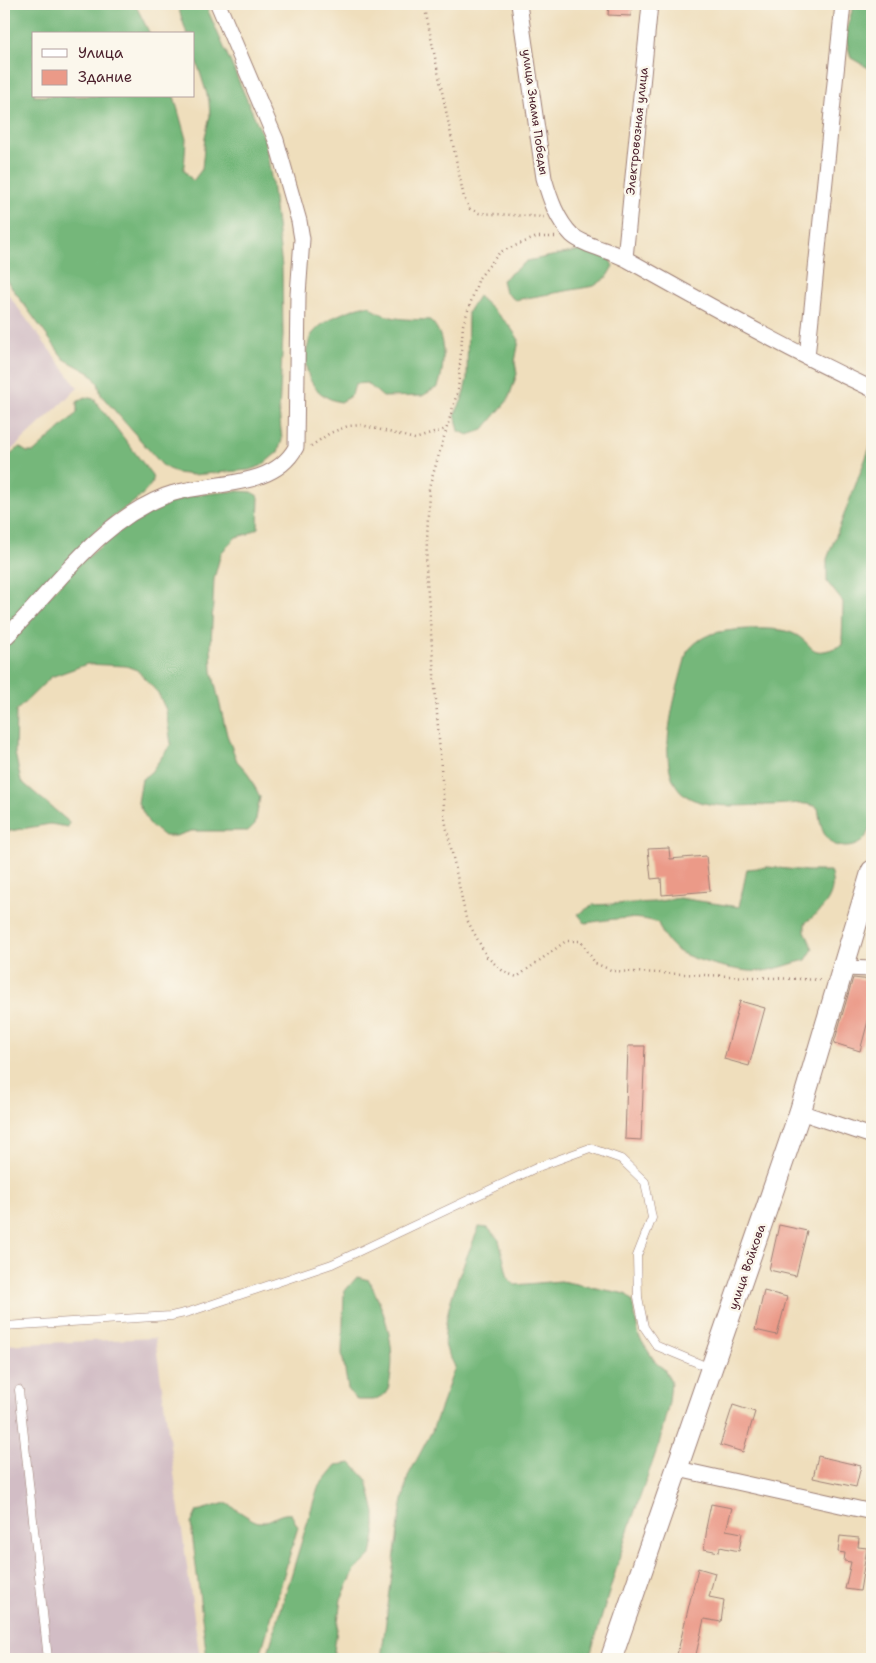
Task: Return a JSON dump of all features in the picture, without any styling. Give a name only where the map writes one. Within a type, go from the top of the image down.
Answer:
[{"type":"street","points":[[4,639],[97,540],[140,508],[166,496],[190,490],[250,481],[262,476],[293,452],[296,447],[298,295],[302,239],[300,221],[276,140],[218,4]]},
{"type":"street","name":"улица Знамя Победы","points":[[519,4],[544,178],[549,197],[559,218],[574,237]]},
{"type":"street","name":"Электровозная улица","points":[[625,258],[650,4]]},
{"type":"street","points":[[807,357],[843,4]]},
{"type":"street","points":[[574,237],[625,258],[703,304],[830,370],[872,389]]},
{"type":"street","name":"улица Войкова","points":[[611,1659],[800,1112],[872,871]]},
{"type":"street","points":[[842,974],[872,969]]},
{"type":"street","points":[[800,1112],[872,1136]]},
{"type":"street","points":[[678,1469],[872,1512]]},
{"type":"lane","points":[[4,1326],[171,1316],[189,1312],[332,1264],[538,1167],[590,1148],[622,1159],[645,1182],[652,1218],[637,1256],[638,1297],[644,1327],[657,1346],[712,1369]]},
{"type":"lane","points":[[19,1390],[48,1659]]},
{"type":"path","points":[[424,4],[464,198],[470,209],[479,213],[559,218]]},
{"type":"path","points":[[574,237],[537,238],[500,252],[479,278],[463,325],[458,390],[429,488],[426,567],[445,820],[466,918],[486,957],[504,972],[517,977],[566,941],[581,941],[595,963],[613,971],[842,974]]},
{"type":"path","points":[[293,452],[307,448],[330,433],[348,426],[362,425],[415,439],[446,429]]},
{"type":"shaded area","points":[[4,289],[78,388],[4,457]]},
{"type":"shaded area","points":[[155,1338],[200,1659],[4,1659],[4,1345]]},
{"type":"green space","points":[[4,4],[135,4],[149,32],[32,32],[32,98],[175,98],[186,139],[184,170],[193,181],[202,169],[205,137],[210,116],[209,101],[195,56],[195,32],[186,32],[177,4],[205,4],[265,141],[272,183],[282,267],[283,335],[279,411],[282,440],[278,452],[261,466],[249,470],[193,475],[177,473],[163,466],[101,395],[98,383],[90,373],[64,359],[4,277]]},
{"type":"green space","points":[[854,4],[872,4],[872,70],[851,58],[845,35]]},
{"type":"green space","points":[[582,250],[608,256],[613,266],[606,278],[594,286],[515,300],[505,292],[502,280],[527,261]]},
{"type":"green space","points":[[478,296],[509,325],[519,340],[515,362],[517,374],[508,400],[483,430],[468,435],[459,431],[455,414],[462,400],[467,379],[468,312]]},
{"type":"green space","points":[[362,306],[370,306],[390,317],[430,320],[436,326],[443,352],[442,370],[438,387],[422,396],[383,397],[367,383],[355,384],[352,395],[341,402],[323,395],[317,389],[311,382],[306,365],[309,340],[319,327],[330,319]]},
{"type":"green space","points":[[85,397],[94,399],[152,475],[153,481],[139,497],[95,531],[81,545],[31,603],[4,630],[4,461],[19,447],[27,452],[34,452],[77,413],[77,402]]},
{"type":"green space","points":[[872,442],[872,819],[865,838],[856,845],[846,847],[835,845],[827,838],[822,827],[818,808],[807,804],[722,806],[694,800],[679,790],[671,774],[668,754],[669,732],[672,710],[687,652],[703,638],[715,633],[732,630],[775,629],[800,637],[812,649],[817,651],[842,645],[843,602],[827,582],[827,559]]},
{"type":"green space","points":[[236,491],[252,492],[259,497],[258,528],[248,534],[236,537],[221,553],[214,579],[211,646],[212,671],[227,735],[237,761],[247,772],[260,797],[255,824],[248,831],[191,831],[176,836],[164,836],[150,825],[138,803],[142,779],[151,772],[171,744],[166,710],[158,693],[137,670],[126,666],[87,664],[51,677],[16,711],[15,753],[21,781],[69,822],[68,827],[50,824],[4,832],[4,646],[78,565],[128,524],[174,497]]},
{"type":"green space","points":[[768,867],[830,871],[832,887],[828,901],[805,923],[805,931],[813,949],[806,960],[764,971],[733,969],[696,959],[678,951],[666,939],[658,923],[631,918],[585,923],[578,914],[593,905],[654,902],[679,898],[739,907],[747,869]]},
{"type":"green space","points":[[479,1227],[488,1228],[499,1240],[508,1278],[515,1285],[561,1281],[626,1294],[632,1301],[639,1337],[656,1363],[664,1369],[671,1382],[669,1402],[659,1444],[626,1536],[589,1659],[381,1659],[400,1515],[408,1476],[432,1431],[455,1367],[445,1345],[445,1328],[456,1283]]},
{"type":"green space","points":[[357,1277],[369,1280],[386,1321],[391,1349],[392,1364],[387,1393],[374,1400],[357,1400],[348,1389],[342,1353],[344,1292]]},
{"type":"green space","points":[[351,1463],[367,1480],[375,1513],[375,1535],[371,1555],[354,1572],[341,1599],[333,1659],[266,1659],[318,1487],[336,1465]]},
{"type":"green space","points":[[226,1503],[257,1522],[264,1522],[283,1514],[291,1514],[298,1527],[259,1659],[207,1659],[191,1524],[197,1511]]},
{"type":"building","points":[[609,4],[632,4],[631,16],[608,15]]},
{"type":"building","points":[[669,848],[670,859],[706,856],[710,891],[662,895],[661,878],[651,879],[648,849]]},
{"type":"building","points":[[853,978],[872,980],[872,1006],[860,1051],[834,1043]]},
{"type":"building","points":[[740,1001],[765,1008],[749,1066],[724,1059]]},
{"type":"building","points":[[628,1046],[645,1046],[641,1140],[625,1139]]},
{"type":"building","points":[[779,1225],[807,1231],[796,1276],[769,1270]]},
{"type":"building","points":[[764,1291],[787,1297],[777,1335],[755,1330]]},
{"type":"building","points":[[733,1405],[755,1412],[743,1452],[720,1445]]},
{"type":"building","points":[[818,1456],[861,1466],[856,1487],[813,1478]]},
{"type":"building","points":[[711,1504],[732,1508],[726,1530],[742,1533],[739,1551],[720,1547],[719,1552],[704,1549]]},
{"type":"building","points":[[840,1536],[859,1538],[858,1547],[867,1548],[860,1591],[845,1589],[851,1562],[844,1561],[845,1553],[838,1552]]},
{"type":"building","points":[[698,1568],[715,1573],[709,1597],[724,1600],[721,1622],[704,1619],[695,1659],[676,1659]]}]
